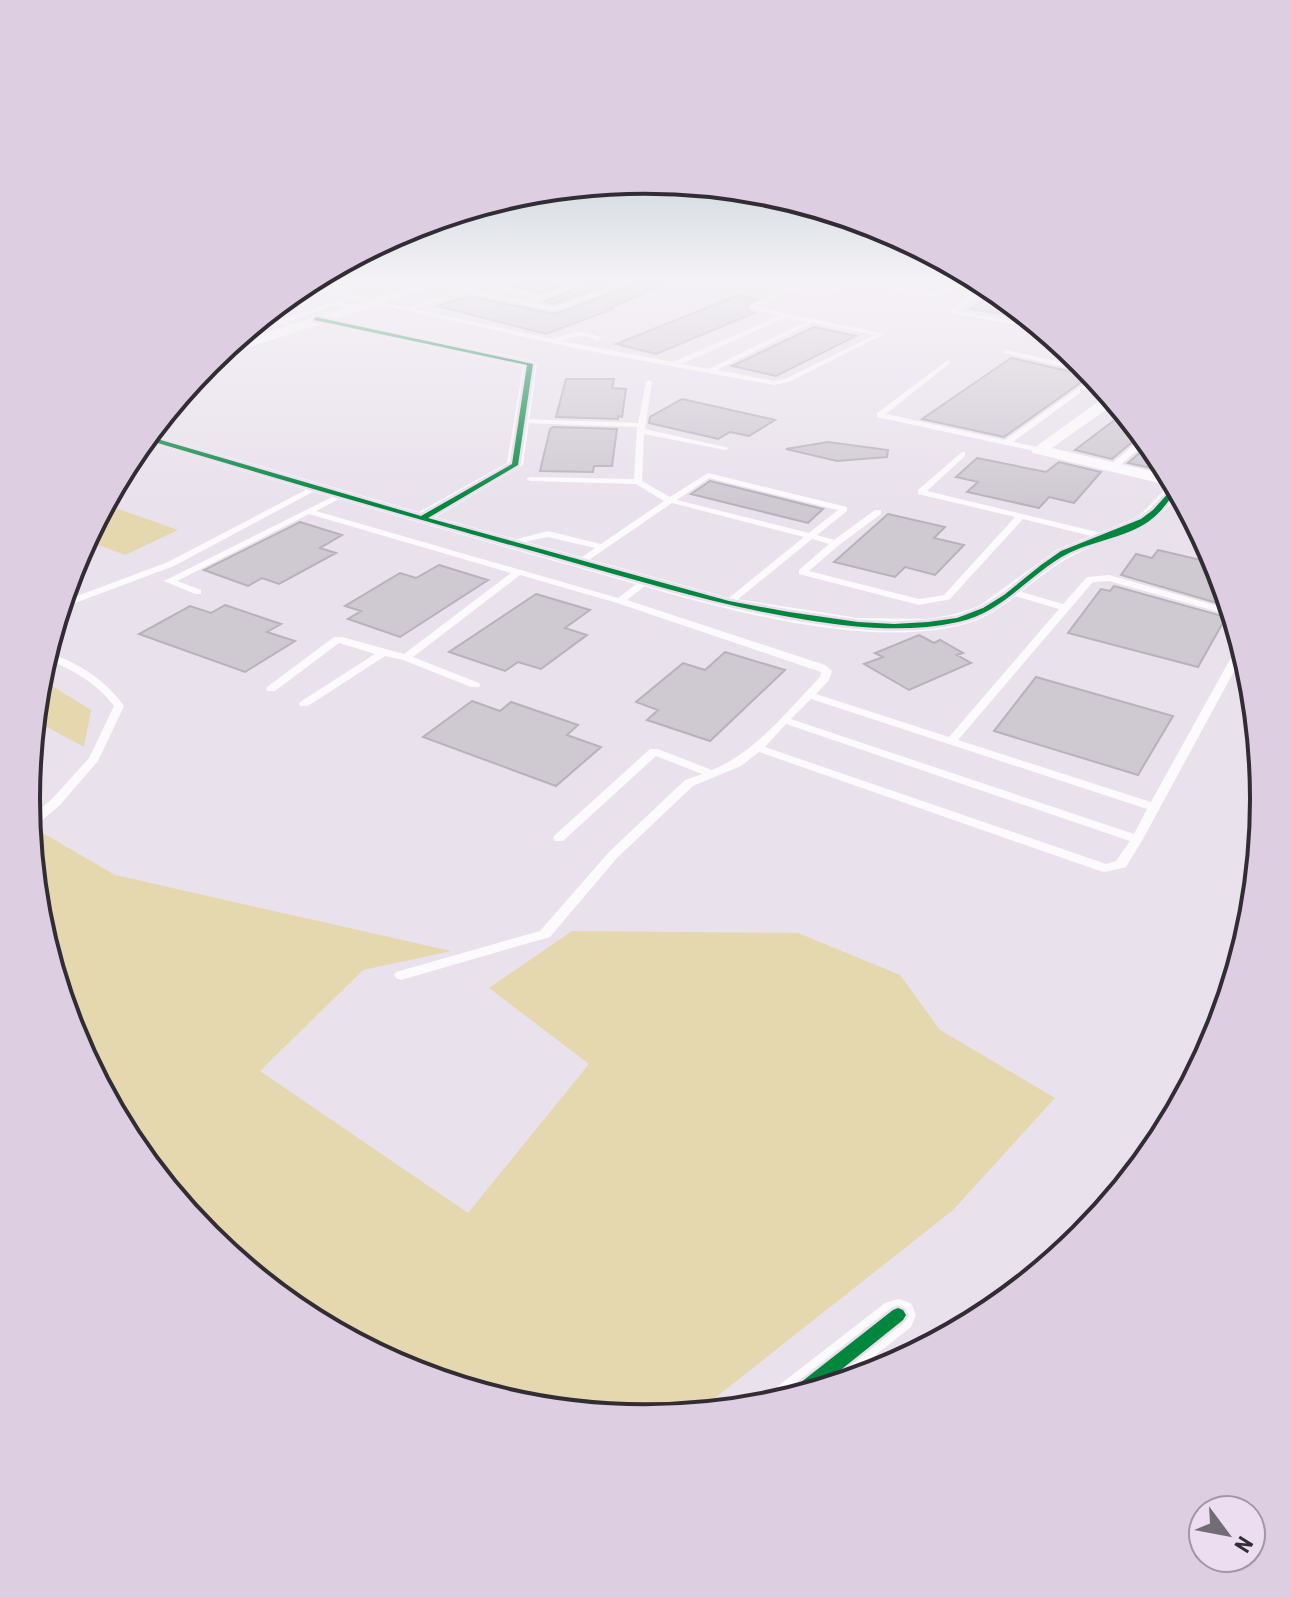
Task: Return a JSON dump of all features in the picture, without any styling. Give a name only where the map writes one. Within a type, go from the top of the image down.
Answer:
[{"type":"street","points":[[422,518],[515,465],[530,364],[485,355]]},
{"type":"street","points":[[1039,450],[1104,404]]},
{"type":"street","points":[[158,441],[728,603],[786,615],[910,626],[952,621],[983,611],[1015,593],[1063,553],[1146,520],[1168,493]]},
{"type":"street","points":[[1039,450],[1161,482]]},
{"type":"street","points":[[817,1379],[898,1315]]},
{"type":"lane","points":[[619,355],[781,383],[839,355]]},
{"type":"lane","points":[[675,365],[698,355]]},
{"type":"lane","points":[[709,372],[744,355]]},
{"type":"lane","points":[[1016,355],[1072,369]]},
{"type":"lane","points":[[948,362],[880,415],[1039,450]]},
{"type":"lane","points":[[638,482],[641,428],[649,382]]},
{"type":"lane","points":[[1006,443],[1085,383]]},
{"type":"lane","points":[[522,421],[641,428],[725,448]]},
{"type":"lane","points":[[1113,467],[1137,446]]},
{"type":"lane","points":[[962,454],[921,492],[1107,537]]},
{"type":"lane","points":[[580,562],[708,475],[844,509],[728,603]]},
{"type":"lane","points":[[530,479],[638,482],[668,500],[836,543]]},
{"type":"lane","points":[[73,601],[171,564],[316,488]]},
{"type":"lane","points":[[198,592],[169,581],[340,495]]},
{"type":"lane","points":[[308,511],[620,601],[827,671],[825,678],[757,748],[737,764],[689,783],[613,855],[545,934],[401,975]]},
{"type":"lane","points":[[878,512],[802,572],[919,602],[934,601],[947,597],[1021,516]]},
{"type":"lane","points":[[513,543],[548,534],[603,547]]},
{"type":"lane","points":[[406,658],[519,571]]},
{"type":"lane","points":[[952,740],[1090,579],[1109,578],[1221,609]]},
{"type":"lane","points":[[620,601],[647,580]]},
{"type":"lane","points":[[1015,593],[1063,607]]},
{"type":"lane","points":[[271,689],[338,639],[406,658],[475,685]]},
{"type":"lane","points":[[304,704],[383,653]]},
{"type":"lane","points":[[40,815],[94,759],[119,706],[108,688],[57,660]]},
{"type":"lane","points":[[757,748],[1105,868],[1121,864],[1137,839],[1234,661]]},
{"type":"lane","points":[[809,695],[1154,807]]},
{"type":"lane","points":[[784,720],[1137,839]]},
{"type":"lane","points":[[559,838],[654,751],[710,773]]},
{"type":"shaded area","points":[[115,508],[178,530],[125,555],[96,544]]},
{"type":"shaded area","points":[[51,685],[91,710],[84,747],[44,726]]},
{"type":"shaded area","points":[[41,832],[115,875],[451,951],[363,970],[260,1071],[468,1213],[589,1064],[489,988],[572,931],[798,933],[900,975],[940,1030],[1055,1098],[953,1210],[712,1400],[646,1404],[566,1399],[489,1384],[414,1358],[343,1323],[277,1279],[217,1227],[165,1168],[121,1102],[102,1067],[72,994],[52,917]]},
{"type":"building","points":[[756,355],[819,355],[776,376],[732,366]]},
{"type":"building","points":[[1011,358],[1076,373],[1083,381],[1004,437],[922,419]]},
{"type":"building","points":[[566,379],[614,379],[612,388],[626,389],[622,417],[556,417]]},
{"type":"building","points":[[682,399],[775,420],[749,436],[730,432],[718,439],[649,423],[650,417]]},
{"type":"building","points":[[1116,419],[1134,441],[1112,459],[1075,450]]},
{"type":"building","points":[[553,427],[617,429],[612,466],[594,466],[593,472],[540,471]]},
{"type":"building","points":[[828,442],[888,450],[887,457],[837,461],[786,449]]},
{"type":"building","points":[[1141,452],[1152,468],[1128,463]]},
{"type":"building","points":[[977,458],[1046,472],[1059,462],[1101,472],[1074,503],[1049,497],[1039,508],[967,492],[978,482],[956,477]]},
{"type":"building","points":[[710,481],[823,509],[808,523],[691,494]]},
{"type":"building","points":[[888,514],[945,527],[934,538],[964,545],[935,575],[905,567],[895,577],[834,562]]},
{"type":"building","points":[[300,522],[342,535],[320,548],[336,553],[279,584],[262,578],[248,586],[204,570]]},
{"type":"building","points":[[1158,550],[1202,560],[1219,603],[1121,575],[1136,554],[1152,558]]},
{"type":"building","points":[[439,565],[488,580],[400,637],[348,619],[361,611],[345,606],[400,573],[416,578]]},
{"type":"building","points":[[1114,586],[1222,616],[1224,621],[1198,667],[1068,633],[1101,589],[1110,591]]},
{"type":"building","points":[[536,594],[590,610],[565,628],[587,635],[541,669],[518,662],[505,671],[449,652]]},
{"type":"building","points":[[225,605],[281,624],[267,632],[295,641],[245,672],[139,634],[190,606],[211,613]]},
{"type":"building","points":[[919,635],[934,643],[940,640],[963,653],[957,655],[971,663],[909,690],[864,664],[883,657],[875,653]]},
{"type":"building","points":[[725,652],[785,670],[710,741],[647,720],[658,710],[636,702],[683,663],[705,670]]},
{"type":"building","points":[[1036,677],[1173,716],[1138,775],[994,731]]},
{"type":"building","points":[[472,701],[500,711],[511,702],[578,725],[567,735],[601,747],[556,786],[423,737]]},
{"type":"cycle path","points":[[422,518],[515,465],[530,364],[485,355]]},
{"type":"cycle path","points":[[158,441],[377,506],[728,603],[823,620],[894,626],[959,620],[986,610],[1064,553],[1144,521],[1170,495]]},
{"type":"cycle path","points":[[817,1379],[898,1315]]}]
